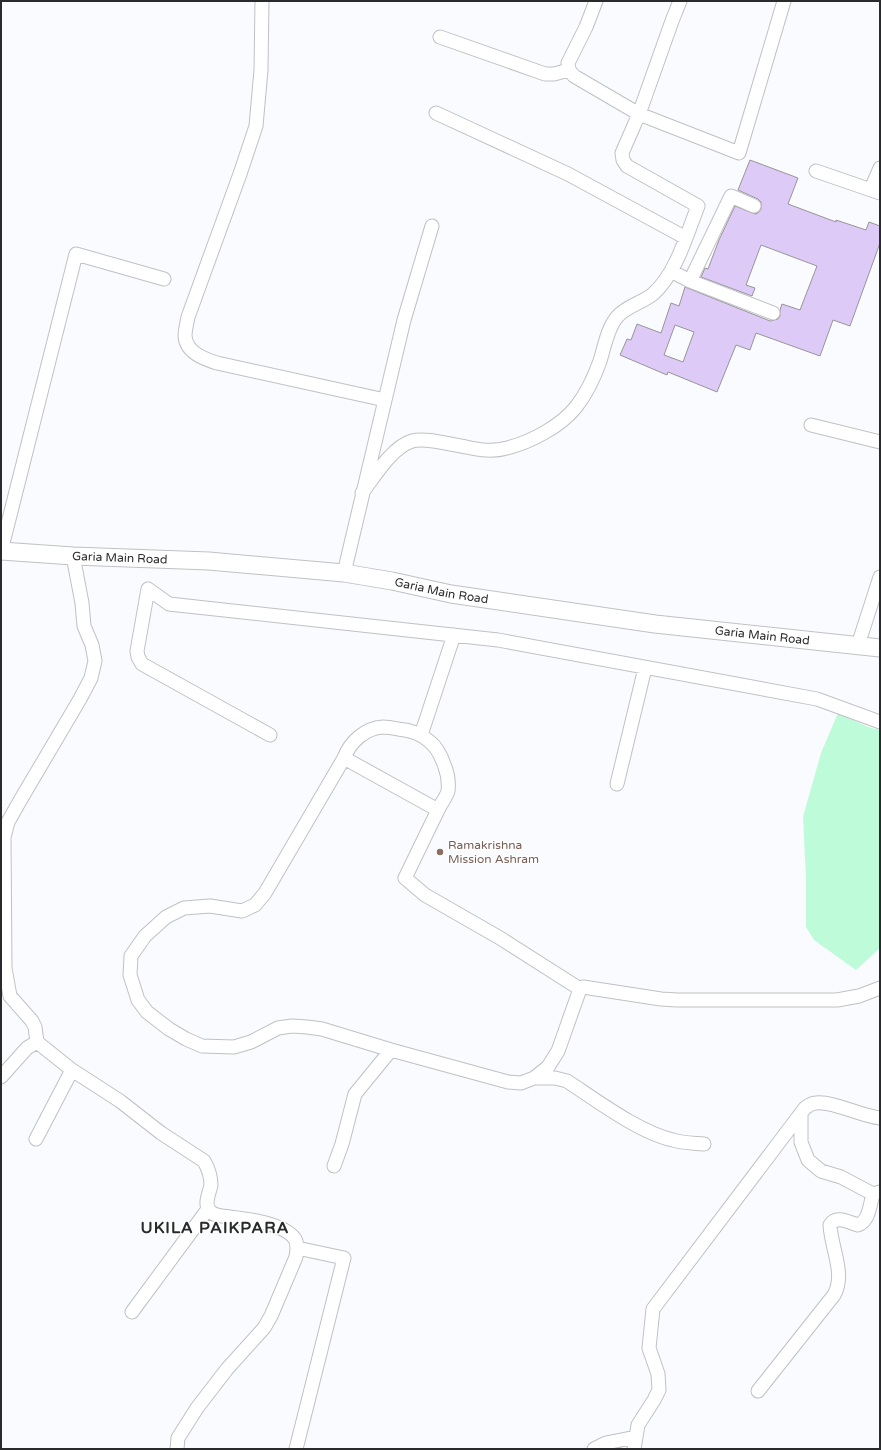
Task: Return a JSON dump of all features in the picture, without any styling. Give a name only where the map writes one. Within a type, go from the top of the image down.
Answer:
[{"type":"main road","name":"Garia Main Road","points":[[1,551],[73,556],[208,561],[344,572],[451,594],[655,624],[880,648]]},
{"type":"street","points":[[262,1],[261,70],[256,126],[188,317],[185,337],[190,348],[200,357],[217,364],[385,400]]},
{"type":"street","points":[[596,1],[586,28],[568,63],[574,76],[639,114],[739,153],[784,1]]},
{"type":"street","points":[[362,493],[384,463],[398,450],[412,441],[425,440],[483,450],[495,450],[507,448],[532,439],[556,425],[576,408],[589,389],[612,325],[617,316],[653,294],[671,271],[698,206],[627,166],[623,160],[622,153],[639,114],[680,1]]},
{"type":"street","points":[[440,37],[545,74],[554,74],[570,70]]},
{"type":"street","points":[[436,113],[568,174],[686,238]]},
{"type":"street","points":[[816,171],[875,191],[880,168]]},
{"type":"street","points":[[690,281],[731,196],[754,206]]},
{"type":"street","points":[[344,572],[404,320],[432,226]]},
{"type":"street","points":[[1,551],[76,254],[164,279]]},
{"type":"street","points":[[671,271],[690,281],[773,313]]},
{"type":"street","points":[[811,425],[880,442]]},
{"type":"street","points":[[73,556],[82,603],[84,626],[92,645],[94,661],[92,678],[8,822],[4,837],[5,968],[10,996],[32,1021],[35,1027],[37,1042],[72,1070],[120,1101],[161,1133],[204,1161],[207,1166],[211,1186],[207,1204],[208,1209],[212,1213],[252,1220],[281,1228],[290,1233],[295,1240],[297,1248],[296,1257],[268,1322],[215,1383],[200,1403],[178,1438],[177,1449]]},
{"type":"street","points":[[858,645],[880,577]]},
{"type":"street","points":[[270,735],[142,664],[138,657],[137,651],[148,589],[169,604],[498,640],[817,699],[880,722]]},
{"type":"street","points":[[421,735],[454,635]]},
{"type":"street","points":[[617,784],[645,668]]},
{"type":"street","points":[[383,727],[408,730],[421,735],[430,742],[443,759],[448,777],[448,790],[446,798],[441,802],[405,878],[425,895],[500,938],[580,989],[558,1051],[548,1067],[534,1078],[521,1083],[508,1082],[391,1050],[322,1029],[292,1026],[278,1028],[251,1042],[234,1047],[202,1046],[169,1029],[147,1012],[138,1000],[130,975],[131,956],[145,936],[166,917],[184,908],[210,906],[242,911],[255,905],[265,893],[344,758],[347,749],[357,738],[370,731],[383,727]]},
{"type":"street","points":[[344,758],[438,810]]},
{"type":"street","points":[[580,989],[587,987],[661,999],[837,1000],[859,996],[880,988]]},
{"type":"street","points":[[1,1077],[30,1045],[37,1042]]},
{"type":"street","points":[[334,1166],[342,1144],[355,1094],[391,1050]]},
{"type":"street","points":[[36,1139],[72,1070]]},
{"type":"street","points":[[534,1078],[555,1078],[567,1081],[629,1121],[652,1133],[672,1140],[704,1144]]},
{"type":"street","points":[[594,1449],[606,1443],[635,1443],[638,1425],[659,1390],[658,1374],[649,1348],[653,1309],[801,1115],[804,1108],[817,1102],[880,1118]]},
{"type":"street","points":[[758,1391],[838,1288],[840,1279],[830,1225],[832,1222],[837,1220],[844,1220],[858,1225],[863,1223],[876,1193],[841,1177],[821,1171],[808,1160],[801,1142],[801,1115]]},
{"type":"street","points":[[132,1312],[208,1209]]},
{"type":"street","points":[[296,1449],[344,1258],[297,1248]]},
{"type":"green space","points":[[838,713],[868,727],[880,730],[880,948],[856,970],[814,940],[806,927],[806,878],[803,817],[821,753]]},
{"type":"building","points":[[750,160],[798,178],[788,204],[836,222],[836,220],[866,230],[869,222],[880,226],[880,243],[850,326],[833,320],[820,356],[756,333],[750,350],[736,345],[717,392],[668,372],[667,375],[620,355],[627,339],[631,340],[637,324],[661,333],[671,303],[679,306],[685,287],[770,321],[778,319],[782,304],[800,310],[817,266],[761,245],[746,285],[755,288],[752,296],[701,277],[705,268],[708,269],[719,240],[735,206],[755,214],[761,209],[761,202],[758,199],[738,190]],"holes":[[[675,325],[694,332],[683,362],[664,355]]]},
{"type":"place","name":"Ramakrishna Mission Ashram","points":[[440,852]]},
{"type":"district","name":"UKILA PAIKPARA","points":[[215,1227]]}]
